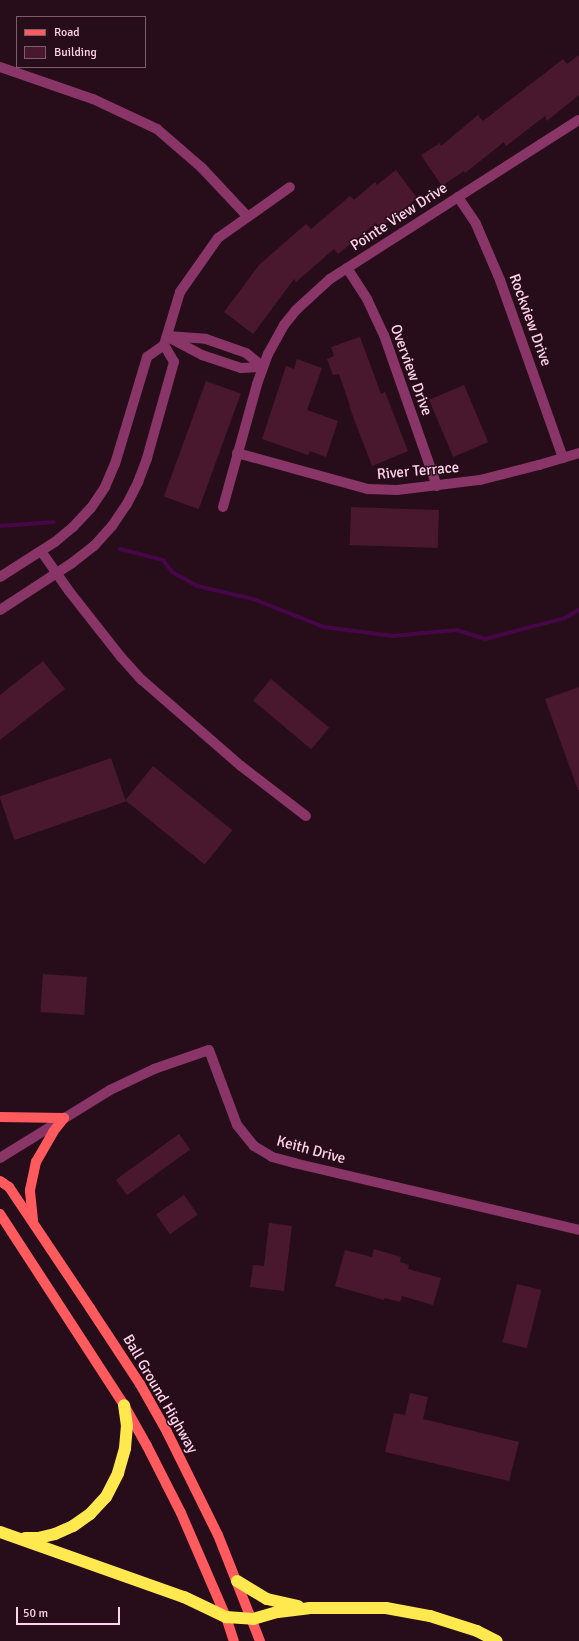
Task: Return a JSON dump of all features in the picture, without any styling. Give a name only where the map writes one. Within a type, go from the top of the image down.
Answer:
[{"type":"highway","points":[[14,1537],[38,1538],[67,1529],[90,1514],[106,1497],[118,1473],[125,1448],[127,1426],[124,1405]]},
{"type":"highway","points":[[0,1532],[184,1597],[226,1617],[253,1619],[278,1612],[309,1608],[386,1608],[407,1611],[453,1623],[477,1631],[497,1641]]},
{"type":"highway","points":[[237,1581],[267,1599],[309,1608]]},
{"type":"main road","points":[[0,1117],[64,1118]]},
{"type":"main road","points":[[35,1226],[30,1204],[32,1176],[36,1162],[44,1146],[64,1118]]},
{"type":"main road","name":"Ball Ground Highway","points":[[0,1182],[9,1187],[132,1371],[152,1404],[200,1496],[253,1619],[260,1641]]},
{"type":"main road","points":[[0,1214],[124,1405],[162,1473],[226,1617],[234,1641]]},
{"type":"street","points":[[0,67],[93,98],[157,129],[202,168],[248,217]]},
{"type":"street","name":"Pointe View Drive","points":[[222,507],[263,367],[268,354],[284,325],[296,310],[320,286],[579,120]]},
{"type":"street","points":[[0,577],[41,551],[73,527],[91,508],[105,487],[115,464],[147,357],[165,341],[180,292],[218,238],[290,188]]},
{"type":"street","name":"Rockview Drive","points":[[458,197],[476,224],[500,280],[563,458]]},
{"type":"street","name":"Overview Drive","points":[[347,268],[367,299],[384,335],[437,486]]},
{"type":"street","points":[[165,341],[206,339],[246,353],[263,367]]},
{"type":"street","points":[[165,341],[241,368],[263,367]]},
{"type":"street","points":[[0,610],[94,546],[112,526],[127,504],[138,482],[147,458],[174,362],[165,341]]},
{"type":"street","name":"River Terrace","points":[[237,453],[368,489],[397,490],[437,486],[502,475],[579,453]]},
{"type":"street","points":[[41,551],[56,573],[121,657],[150,687],[241,766],[306,816]]},
{"type":"street","name":"Keith Drive","points":[[0,1158],[110,1090],[154,1069],[209,1050],[237,1125],[254,1146],[272,1157],[294,1164],[579,1230]]},
{"type":"building","points":[[579,55],[579,95],[547,121],[545,116],[506,146],[504,142],[465,173],[464,171],[442,186],[421,155],[440,143],[441,146],[478,115],[483,121],[563,59],[567,64]]},
{"type":"building","points":[[396,170],[417,198],[380,228],[376,223],[338,254],[334,249],[296,282],[294,279],[253,334],[224,312],[260,264],[306,224],[311,229],[350,196],[354,200],[375,182],[377,185]]},
{"type":"building","points":[[360,337],[381,394],[385,392],[408,451],[372,466],[349,406],[339,374],[333,375],[327,359],[334,356],[331,347]]},
{"type":"building","points":[[297,359],[322,368],[307,410],[338,421],[326,457],[310,451],[308,455],[262,439],[286,366],[294,369]]},
{"type":"building","points":[[206,381],[241,394],[199,509],[164,497]]},
{"type":"building","points":[[464,385],[488,442],[453,457],[429,400]]},
{"type":"building","points":[[351,507],[439,510],[438,548],[350,545]]},
{"type":"building","points":[[43,661],[65,689],[0,740],[0,695]]},
{"type":"building","points":[[271,679],[329,728],[311,749],[253,700]]},
{"type":"building","points":[[579,687],[579,790],[578,790],[545,699]]},
{"type":"building","points":[[111,758],[126,801],[14,840],[0,796]]},
{"type":"building","points":[[153,766],[232,830],[205,864],[125,800]]},
{"type":"building","points":[[43,974],[87,977],[84,1015],[40,1012]]},
{"type":"building","points":[[179,1134],[190,1149],[127,1195],[116,1180]]},
{"type":"building","points":[[184,1195],[198,1215],[170,1234],[156,1215]]},
{"type":"building","points":[[269,1223],[292,1226],[284,1291],[250,1287],[253,1265],[264,1266]]},
{"type":"building","points":[[374,1249],[401,1257],[400,1262],[409,1265],[408,1269],[441,1278],[433,1305],[402,1296],[400,1302],[385,1298],[384,1300],[335,1286],[345,1250],[372,1257]]},
{"type":"building","points":[[517,1284],[541,1290],[527,1348],[502,1342]]},
{"type":"building","points":[[410,1393],[428,1397],[423,1419],[519,1442],[509,1481],[385,1452],[394,1413],[405,1415]]},
{"type":"waterway","points":[[0,526],[54,522]]},
{"type":"waterway","points":[[120,549],[163,560],[172,572],[197,586],[253,599],[324,627],[393,636],[456,630],[485,639],[565,618],[579,610]]}]
